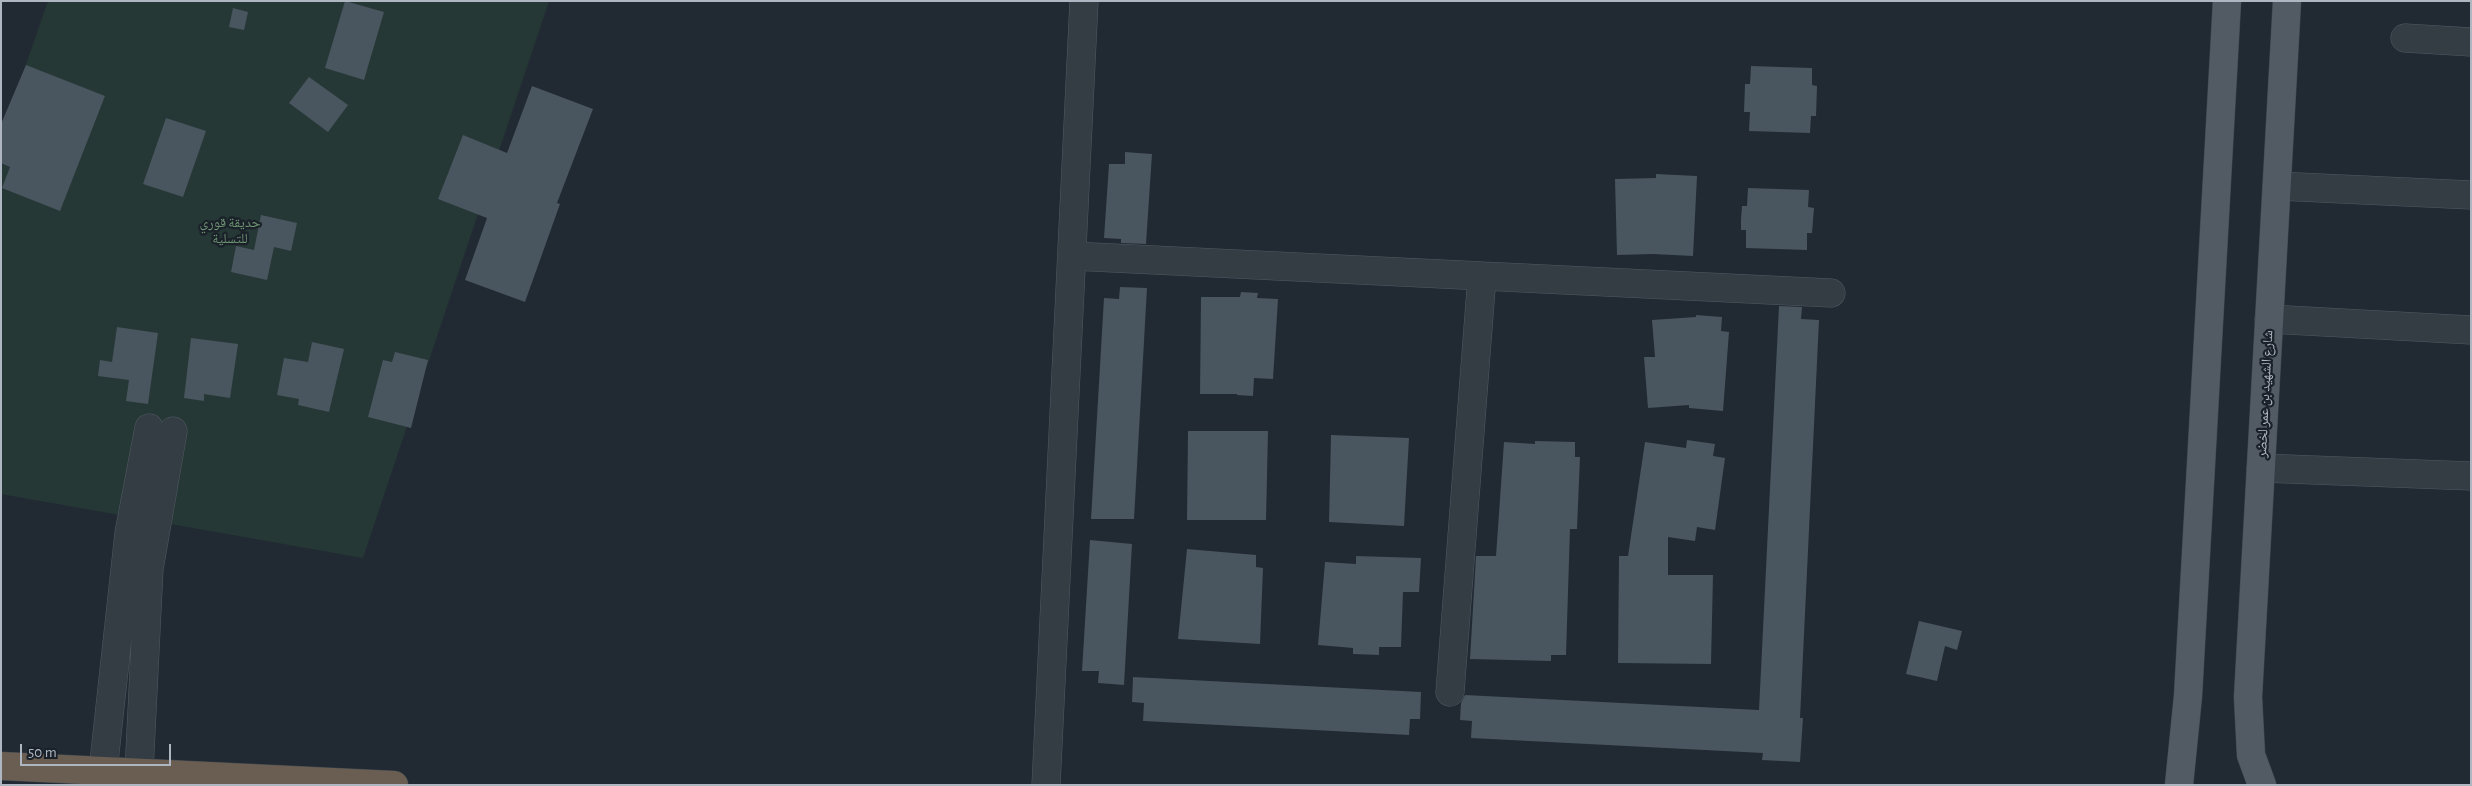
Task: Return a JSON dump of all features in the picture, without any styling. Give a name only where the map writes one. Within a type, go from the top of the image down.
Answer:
[{"type":"highway","points":[[1,766],[394,785]]},
{"type":"main road","points":[[2179,785],[2188,696],[2227,1]]},
{"type":"main road","name":"شارع الشهيد بن عمر لخضر","points":[[2262,785],[2250,755],[2248,697],[2287,1]]},
{"type":"street","points":[[1046,785],[1084,1]]},
{"type":"street","points":[[2404,38],[2471,42]]},
{"type":"street","points":[[2277,186],[2471,195]]},
{"type":"street","points":[[1072,256],[1830,293]]},
{"type":"street","points":[[1450,692],[1482,276]]},
{"type":"street","points":[[2269,319],[2471,330]]},
{"type":"street","points":[[103,771],[129,533],[161,430],[149,569],[139,772]]},
{"type":"street","points":[[2261,468],[2471,476]]},
{"type":"green space","name":"حديقة قوري للتسلية","points":[[48,1],[549,1],[363,558],[1,494],[1,137]]},
{"type":"building","points":[[345,1],[384,12],[364,80],[325,68]]},
{"type":"building","points":[[233,8],[248,12],[244,30],[229,27]]},
{"type":"building","points":[[26,65],[105,96],[60,211],[2,188],[10,167],[1,163],[1,124]]},
{"type":"building","points":[[1751,66],[1812,68],[1812,85],[1817,86],[1816,116],[1811,116],[1810,133],[1749,131],[1750,112],[1744,112],[1745,84],[1750,84]]},
{"type":"building","points":[[309,77],[348,105],[328,132],[289,103]]},
{"type":"building","points":[[532,86],[593,109],[557,203],[560,204],[525,302],[465,280],[487,218],[438,199],[463,135],[507,153]]},
{"type":"building","points":[[166,118],[206,131],[183,197],[143,184]]},
{"type":"building","points":[[1125,152],[1152,154],[1146,244],[1121,243],[1121,239],[1104,238],[1109,164],[1125,164]]},
{"type":"building","points":[[1656,174],[1697,176],[1693,256],[1617,255],[1615,179],[1656,178]]},
{"type":"building","points":[[1748,188],[1809,190],[1808,207],[1814,208],[1812,233],[1807,233],[1807,250],[1746,248],[1746,230],[1741,230],[1741,219],[1742,206],[1747,206]]},
{"type":"building","points":[[261,215],[297,223],[291,251],[274,247],[267,280],[231,272],[236,246],[254,250]]},
{"type":"building","points":[[1120,287],[1147,288],[1134,519],[1091,519],[1104,298],[1119,299]]},
{"type":"building","points":[[1241,292],[1258,293],[1257,298],[1278,299],[1273,379],[1254,378],[1253,396],[1200,394],[1201,297],[1240,297]]},
{"type":"building","points":[[1779,306],[1802,307],[1801,319],[1819,320],[1800,718],[1803,718],[1800,762],[1762,760],[1763,753],[1471,738],[1472,721],[1460,720],[1461,703],[1465,695],[1759,710]]},
{"type":"building","points":[[1696,315],[1722,317],[1721,331],[1729,332],[1723,411],[1689,408],[1689,405],[1648,408],[1644,357],[1655,357],[1652,320],[1696,317]]},
{"type":"building","points":[[117,327],[158,333],[148,404],[126,401],[129,380],[98,376],[100,360],[112,362]]},
{"type":"building","points":[[191,338],[238,344],[230,398],[204,394],[204,401],[184,398]]},
{"type":"building","points":[[312,342],[344,349],[329,412],[298,405],[299,399],[277,395],[284,358],[308,362]]},
{"type":"building","points":[[395,352],[428,360],[411,428],[368,417],[383,360],[392,362]]},
{"type":"building","points":[[1188,431],[1268,431],[1266,520],[1187,520]]},
{"type":"building","points":[[1331,435],[1409,438],[1404,526],[1329,522]]},
{"type":"building","points":[[1687,440],[1715,444],[1713,456],[1725,458],[1715,530],[1697,527],[1695,541],[1668,537],[1668,575],[1713,575],[1711,664],[1618,663],[1619,556],[1628,556],[1645,442],[1686,448]]},
{"type":"building","points":[[1535,441],[1575,442],[1575,457],[1580,457],[1577,529],[1570,529],[1566,655],[1551,655],[1551,661],[1470,659],[1476,556],[1496,556],[1504,442],[1535,444]]},
{"type":"building","points":[[1090,540],[1132,544],[1124,685],[1098,683],[1099,671],[1082,671]]},
{"type":"building","points":[[1187,549],[1256,555],[1256,567],[1263,568],[1260,644],[1178,639]]},
{"type":"building","points":[[1356,556],[1421,558],[1419,592],[1403,592],[1401,647],[1379,647],[1379,655],[1353,654],[1353,648],[1318,645],[1325,562],[1356,564]]},
{"type":"building","points":[[1919,621],[1962,631],[1957,650],[1945,646],[1937,681],[1906,674]]},
{"type":"building","points":[[1133,677],[1421,692],[1420,719],[1410,719],[1409,735],[1143,721],[1144,703],[1132,702]]}]
